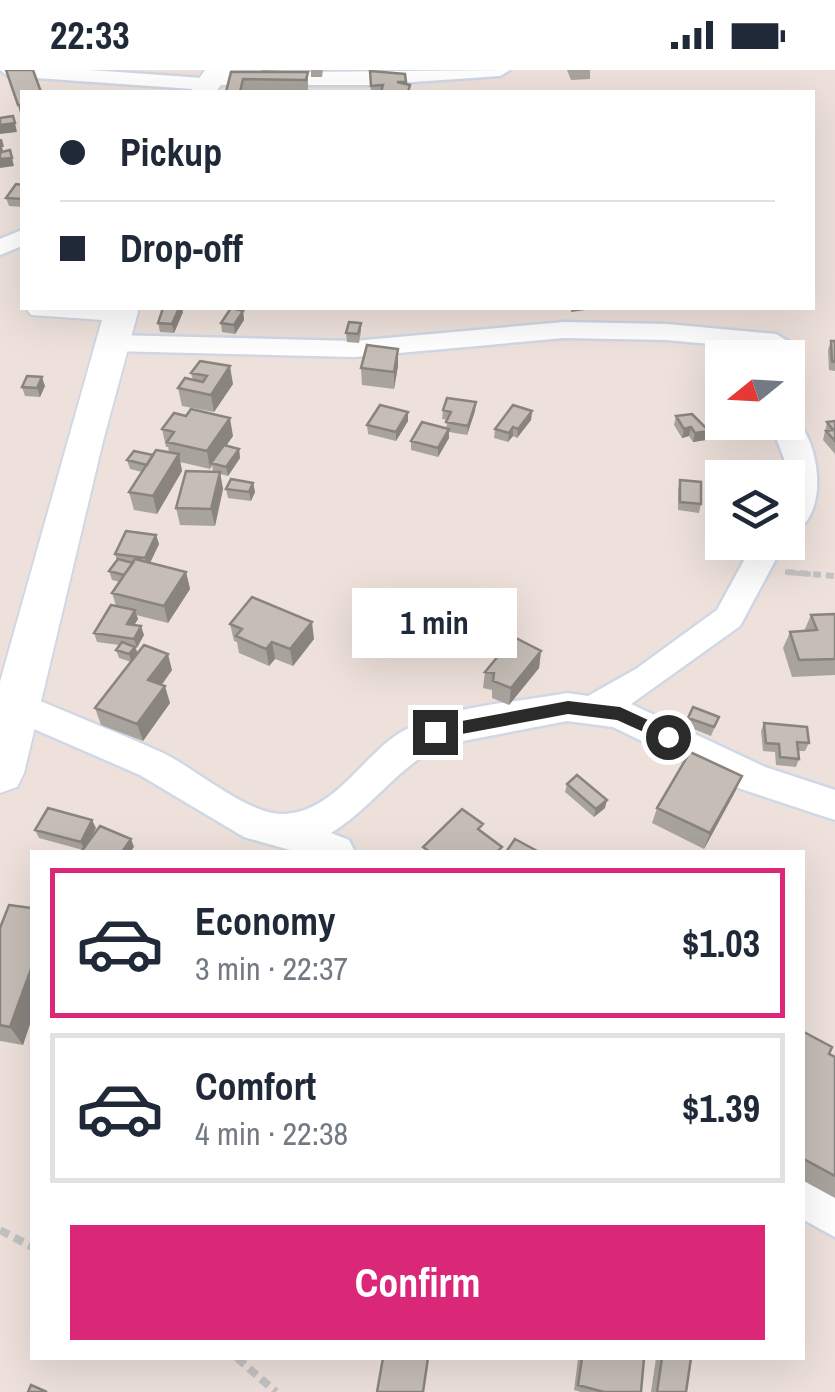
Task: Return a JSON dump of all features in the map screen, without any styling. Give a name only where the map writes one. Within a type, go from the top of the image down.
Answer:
[{"type":"street","points":[[8,70],[210,81],[370,79],[500,70]]},
{"type":"street","points":[[46,310],[354,349],[564,330],[667,332],[754,340]]},
{"type":"street","points":[[0,773],[118,320]]},
{"type":"street","points":[[805,466],[805,497]]},
{"type":"street","points":[[595,709],[648,678],[729,618],[759,560]]},
{"type":"street","points":[[16,706],[153,766],[257,826],[286,830],[331,850]]},
{"type":"street","points":[[286,830],[316,823],[338,810],[412,743],[435,732],[568,708],[620,714],[754,778],[835,806]]},
{"type":"street","points":[[805,1192],[835,1214]]},
{"type":"path","points":[[779,560],[835,576]]},
{"type":"path","points":[[0,1230],[30,1246]]},
{"type":"path","points":[[239,1360],[276,1392]]},
{"type":"building","points":[[6,70],[33,70],[40,90],[20,90],[18,105]]},
{"type":"building","points":[[370,71],[405,74],[406,82],[397,82],[410,85],[409,90],[371,86]]},
{"type":"building","points":[[231,72],[308,72],[306,80],[243,79],[240,90],[226,90]]},
{"type":"building","points":[[13,116],[15,123],[0,125],[0,118]]},
{"type":"building","points":[[0,146],[2,152],[10,150],[12,158],[0,159]]},
{"type":"building","points":[[16,184],[20,185],[20,199],[6,198]]},
{"type":"building","points":[[162,310],[178,310],[172,324],[158,323]]},
{"type":"building","points":[[230,310],[243,311],[234,325],[221,323]]},
{"type":"building","points":[[349,322],[361,323],[358,334],[346,333]]},
{"type":"building","points":[[831,341],[835,341],[835,362],[832,361]]},
{"type":"building","points":[[367,345],[398,349],[394,372],[361,368]]},
{"type":"building","points":[[200,361],[230,366],[211,395],[178,388],[185,378],[203,382],[207,376],[191,373]]},
{"type":"building","points":[[27,376],[42,377],[37,388],[22,387]]},
{"type":"building","points":[[447,398],[476,402],[468,426],[446,422],[451,412],[443,410]]},
{"type":"building","points":[[380,405],[408,412],[396,432],[367,425]]},
{"type":"building","points":[[513,405],[532,411],[518,429],[513,427],[509,433],[495,429]]},
{"type":"building","points":[[191,409],[230,418],[207,451],[167,442],[174,432],[162,429],[174,413],[186,416]]},
{"type":"building","points":[[692,414],[705,432],[684,429],[676,416]]},
{"type":"building","points":[[835,421],[835,441],[826,431],[833,430],[827,422]]},
{"type":"building","points":[[422,422],[449,429],[438,448],[411,441]]},
{"type":"building","points":[[224,445],[239,449],[226,467],[211,463]]},
{"type":"building","points":[[156,450],[179,454],[153,496],[129,492]]},
{"type":"building","points":[[134,451],[153,455],[147,465],[127,460]]},
{"type":"building","points":[[186,471],[220,472],[211,509],[176,508]]},
{"type":"building","points":[[231,479],[253,483],[249,492],[226,489]]},
{"type":"building","points":[[680,480],[701,482],[701,504],[680,502]]},
{"type":"building","points":[[126,531],[156,535],[145,558],[115,554]]},
{"type":"building","points":[[118,559],[133,563],[124,575],[109,571]]},
{"type":"building","points":[[135,559],[186,572],[164,606],[112,593]]},
{"type":"building","points":[[252,597],[312,622],[290,649],[272,642],[266,649],[236,636],[242,629],[230,624]]},
{"type":"building","points":[[111,605],[135,610],[127,624],[141,626],[134,639],[94,633]]},
{"type":"building","points":[[835,614],[835,659],[799,660],[790,632],[817,630],[811,615]]},
{"type":"building","points":[[514,637],[541,651],[511,688],[493,681],[494,673],[485,672]]},
{"type":"building","points":[[122,642],[135,647],[129,654],[116,650]]},
{"type":"building","points":[[144,645],[168,654],[148,680],[165,686],[137,724],[95,708]]},
{"type":"building","points":[[693,707],[719,717],[714,727],[688,718]]},
{"type":"building","points":[[764,723],[807,727],[809,743],[797,742],[799,759],[780,757],[779,744],[766,743]]},
{"type":"building","points":[[690,752],[742,776],[710,833],[657,808]]},
{"type":"building","points":[[577,775],[607,800],[596,809],[567,784]]},
{"type":"building","points":[[48,808],[92,820],[81,842],[35,830]]},
{"type":"building","points":[[462,809],[483,824],[478,829],[502,847],[427,850],[423,847]]},
{"type":"building","points":[[100,826],[131,839],[123,850],[82,850]]},
{"type":"building","points":[[515,839],[535,850],[507,850]]},
{"type":"building","points":[[9,905],[30,908],[30,972],[10,1027],[0,1025],[0,928]]},
{"type":"building","points":[[805,1033],[832,1047],[829,1054],[835,1057],[835,1176],[805,1160]]},
{"type":"building","points":[[383,1360],[428,1360],[423,1392],[377,1392]]},
{"type":"building","points":[[582,1360],[644,1360],[641,1392],[604,1392],[578,1385]]},
{"type":"building","points":[[662,1360],[691,1360],[686,1392],[657,1392]]},
{"type":"building","points":[[31,1385],[47,1392],[28,1392]]},
{"type":"route","points":[[435,732],[568,708],[620,714],[668,737]]}]
